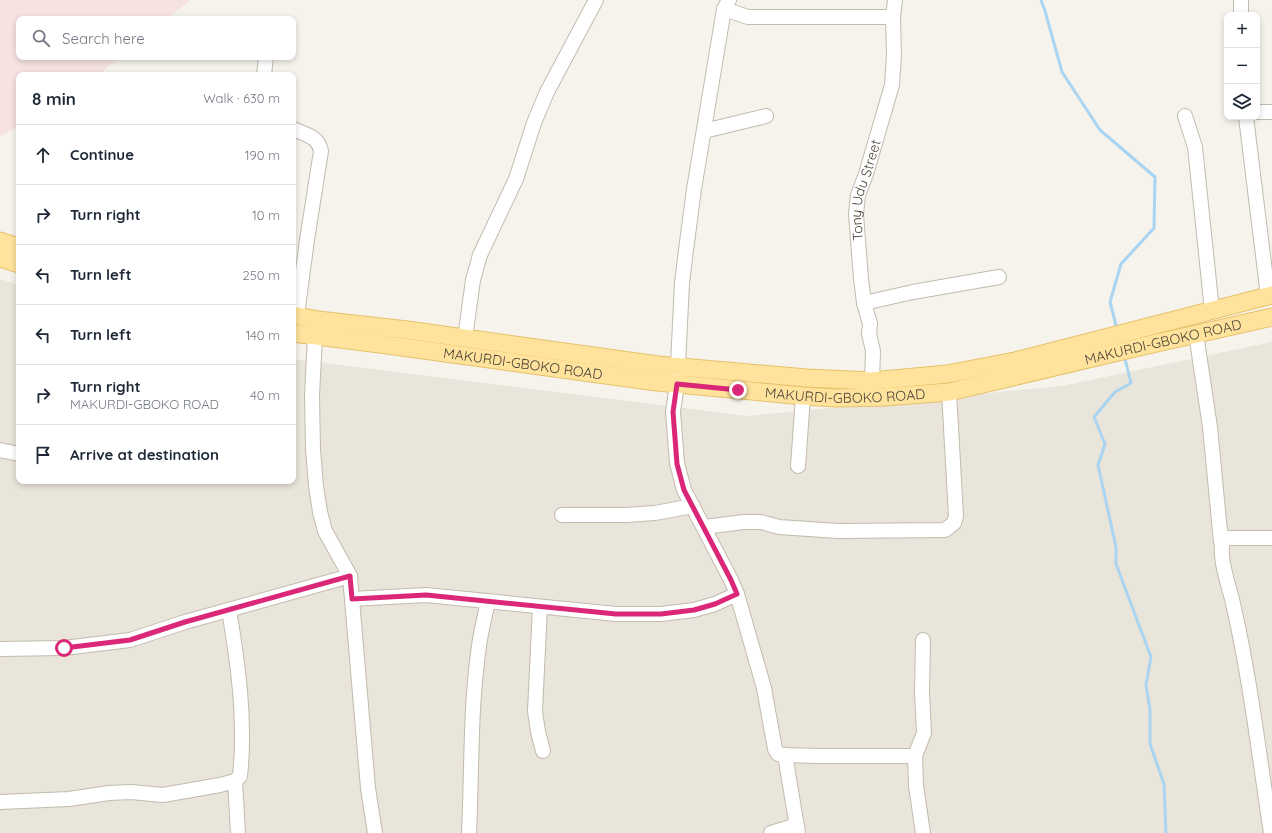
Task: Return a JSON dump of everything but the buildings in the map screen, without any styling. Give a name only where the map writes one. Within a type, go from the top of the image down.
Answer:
[{"type":"main road","points":[[0,241],[16,246]]},
{"type":"main road","points":[[0,258],[16,263]]},
{"type":"main road","points":[[296,315],[318,320],[677,366],[807,378],[872,381],[947,374],[1015,361],[1105,347],[1137,339],[1212,311],[1270,296]]},
{"type":"main road","name":"MAKURDI-GBOKO ROAD","points":[[1137,339],[1196,334],[1272,317]]},
{"type":"main road","name":"MAKURDI-GBOKO ROAD","points":[[296,333],[677,384],[836,398],[884,397],[949,392],[1105,347]]},
{"type":"street","points":[[465,338],[473,280],[480,255],[516,179],[534,123],[547,92],[596,0]]},
{"type":"street","name":"Tony Udu Street","points":[[872,381],[872,351],[869,334],[870,324],[864,303],[856,228],[856,203],[892,85],[894,55],[893,17],[895,0]]},
{"type":"street","points":[[1241,0],[1241,12]]},
{"type":"street","points":[[893,17],[748,17],[727,5],[691,196],[682,283],[677,384],[673,412],[677,464],[684,490],[737,594],[764,688],[775,749],[778,754],[915,756]]},
{"type":"street","points":[[264,72],[266,60]]},
{"type":"street","points":[[1260,112],[1272,112]]},
{"type":"street","points":[[704,131],[766,116]]},
{"type":"street","points":[[1185,116],[1195,147],[1212,311]]},
{"type":"street","points":[[1246,120],[1270,296]]},
{"type":"street","points":[[296,130],[314,138],[320,144],[321,151],[296,309]]},
{"type":"street","points":[[864,303],[913,292],[999,277]]},
{"type":"street","points":[[1196,334],[1210,427],[1221,549],[1238,628],[1272,833]]},
{"type":"street","points":[[315,336],[312,396],[313,449],[320,512],[325,531],[350,576],[368,788],[375,833]]},
{"type":"street","points":[[704,527],[728,523],[761,522],[779,527],[838,531],[945,530],[954,523],[956,516],[949,392]]},
{"type":"street","points":[[798,466],[803,396]]},
{"type":"street","points":[[0,450],[16,453]]},
{"type":"street","points":[[562,515],[648,514],[693,506]]},
{"type":"street","points":[[1221,542],[1224,537],[1272,538]]},
{"type":"street","points":[[0,649],[64,648],[130,640],[350,576]]},
{"type":"street","points":[[352,599],[426,595],[616,614],[661,614],[694,610],[715,604],[737,594]]},
{"type":"street","points":[[469,833],[475,692],[479,646],[488,601]]},
{"type":"street","points":[[540,607],[535,711],[543,751]]},
{"type":"street","points":[[0,802],[75,799],[110,793],[131,792],[163,795],[235,781],[240,776],[241,715],[237,659],[229,610]]},
{"type":"street","points":[[923,640],[922,693],[924,733],[915,756],[916,786],[923,833]]},
{"type":"street","points":[[771,833],[797,829],[785,755]]},
{"type":"street","points":[[235,781],[238,833]]},
{"type":"shaded area","points":[[0,0],[190,0],[171,16],[16,16],[16,60],[116,60],[102,72],[16,72],[16,128],[0,136]]},
{"type":"shaded area","points":[[0,279],[16,284],[16,484],[296,484],[296,359],[747,416],[1062,386],[1272,342],[1272,833],[0,833]]},
{"type":"waterway","points":[[1041,0],[1062,72],[1100,130],[1155,177],[1154,228],[1121,264],[1110,302],[1117,329]]},
{"type":"waterway","points":[[1124,355],[1131,383],[1115,392],[1094,417],[1105,444],[1098,465],[1116,547],[1116,564],[1151,657],[1146,685],[1150,710],[1150,744],[1164,784],[1166,833]]},
{"type":"route","points":[[64,648],[130,640],[185,622],[350,576],[352,599],[426,595],[616,614],[661,614],[694,610],[715,604],[737,594],[684,490],[677,464],[673,412],[677,384],[738,390]]}]
